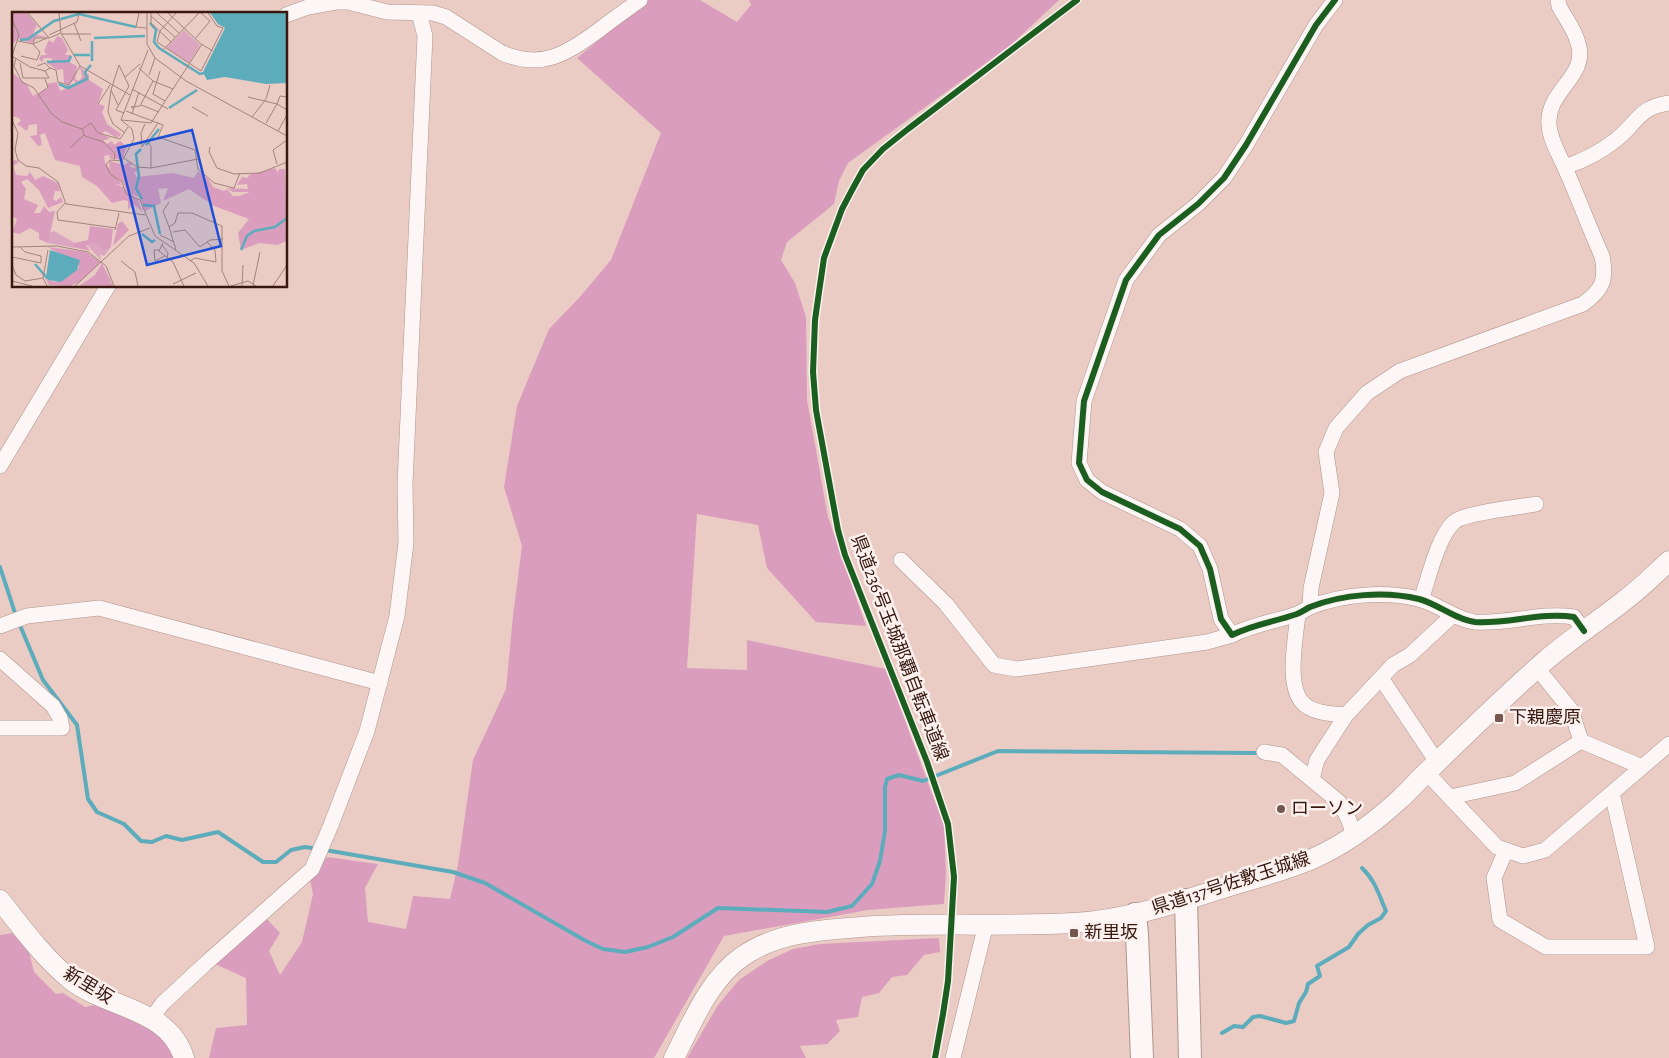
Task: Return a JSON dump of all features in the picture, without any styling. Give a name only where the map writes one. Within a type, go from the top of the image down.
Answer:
[{"type":"highway","points":[[1186,900],[1190,1058]]},
{"type":"highway","points":[[1135,914],[1142,1058]]},
{"type":"main road","name":"県道137号佐敷玉城線","points":[[986,924],[1073,923],[1135,914],[1297,865],[1329,850],[1387,810],[1537,668],[1628,598],[1669,561]]},
{"type":"main road","name":"新里坂","points":[[0,900],[50,962],[74,982],[98,996],[152,1018],[163,1025],[174,1037],[184,1058]]},
{"type":"main road","points":[[674,1058],[699,1010],[719,979],[741,957],[769,943],[810,931],[832,929],[890,925],[986,924]]},
{"type":"street","points":[[288,14],[308,7],[336,2],[348,2],[387,12],[433,13],[446,17],[502,53],[532,61],[553,57],[574,49],[640,0]]},
{"type":"street","points":[[1232,635],[1221,619],[1210,569],[1200,546],[1180,528],[1102,492],[1087,480],[1079,463],[1084,401],[1126,280],[1159,235],[1198,204],[1224,178],[1246,145],[1316,25],[1335,0]]},
{"type":"street","points":[[1346,715],[1314,710],[1301,702],[1294,684],[1292,666],[1332,493],[1326,452],[1336,428],[1367,393],[1400,371],[1583,304],[1596,294],[1604,281],[1605,269],[1602,256],[1551,136],[1549,117],[1554,98],[1577,70],[1580,51],[1575,34],[1566,20],[1558,0]]},
{"type":"street","points":[[152,1018],[162,1004],[198,970],[312,869],[367,731],[380,683],[397,616],[406,543],[406,484],[425,36],[419,13]]},
{"type":"street","points":[[1565,167],[1582,161],[1612,143],[1625,133],[1644,111],[1669,103]]},
{"type":"street","points":[[0,466],[107,288]]},
{"type":"street","points":[[1421,600],[1438,550],[1455,520],[1472,515],[1536,504]]},
{"type":"street","points":[[901,560],[946,604],[994,665],[1016,669],[1207,642],[1232,635],[1248,627],[1348,597],[1394,594],[1421,600],[1472,622],[1494,623],[1557,614],[1574,617],[1584,631]]},
{"type":"street","points":[[5,624],[26,616],[99,608],[380,683]]},
{"type":"street","points":[[1312,779],[1317,760],[1346,715],[1393,665],[1410,655],[1454,614]]},
{"type":"street","points":[[0,659],[53,706],[60,718],[62,728],[0,728]]},
{"type":"street","points":[[1537,668],[1571,710],[1581,740],[1642,767]]},
{"type":"street","points":[[1381,678],[1450,797],[1497,847],[1523,856],[1545,850],[1669,744]]},
{"type":"street","points":[[1450,797],[1515,783],[1581,740]]},
{"type":"street","points":[[1264,752],[1282,755],[1339,802],[1354,834]]},
{"type":"street","points":[[1506,850],[1494,878],[1500,920],[1546,947],[1647,947],[1612,793]]},
{"type":"street","points":[[953,1058],[986,924]]},
{"type":"shaded area","points":[[647,0],[700,0],[737,22],[751,5],[749,0],[1059,0],[1011,45],[848,163],[839,181],[834,204],[787,242],[781,260],[795,283],[806,317],[807,400],[828,517],[866,626],[816,622],[767,568],[758,525],[697,514],[687,668],[747,670],[747,640],[886,669],[944,826],[946,873],[944,904],[868,910],[724,936],[654,1058],[209,1058],[216,1028],[247,1025],[246,978],[215,964],[266,918],[280,933],[269,951],[280,975],[302,942],[313,894],[310,880],[327,857],[378,864],[365,888],[368,922],[406,929],[413,896],[450,899],[458,865],[473,760],[506,689],[522,546],[504,487],[517,406],[549,329],[579,298],[611,260],[661,133],[577,58]]},
{"type":"shaded area","points":[[12,933],[29,952],[34,972],[56,994],[63,993],[85,1007],[100,1004],[152,1028],[166,1039],[176,1058],[0,1058],[0,935]]},
{"type":"shaded area","points":[[939,938],[940,952],[924,955],[907,975],[892,977],[879,993],[862,997],[858,1017],[836,1020],[840,1031],[827,1044],[800,1046],[806,1058],[687,1058],[718,1005],[739,980],[767,961],[793,949],[820,944]]},
{"type":"waterway","points":[[0,567],[16,616]]},
{"type":"waterway","points":[[19,623],[43,680],[77,725],[88,799],[97,812],[124,824],[141,841],[152,842],[166,836],[182,840],[218,832],[263,862],[276,862],[291,850],[305,847],[318,849]]},
{"type":"waterway","points":[[325,850],[453,872],[485,883],[603,949],[625,952],[648,947],[673,937],[718,908],[827,912],[852,906],[872,884],[880,861],[885,831],[885,787],[887,779],[899,775],[923,781],[998,751],[1261,754]]},
{"type":"waterway","points":[[1222,1033],[1234,1026],[1243,1027],[1253,1017],[1260,1016],[1286,1023],[1294,1021],[1299,1003],[1306,992],[1308,984],[1320,976],[1317,966],[1349,947],[1358,934],[1368,925],[1381,918],[1386,911],[1373,883],[1362,868]]},
{"type":"cycle path","name":"県道236号玉城那覇自転車道線","points":[[935,1058],[948,981],[954,877],[948,824],[927,762],[845,555],[838,530],[816,410],[813,372],[815,320],[824,258],[842,209],[863,170],[883,149],[908,129],[1077,0]]},
{"type":"cycle path","points":[[1335,0],[1316,25],[1246,145],[1224,178],[1198,204],[1159,235],[1126,280],[1084,401],[1079,463],[1087,480],[1102,492],[1180,529],[1200,546],[1210,569],[1221,619],[1232,635],[1336,599],[1364,595],[1392,595],[1419,599],[1468,621],[1475,622],[1549,616],[1574,617],[1584,631]]},
{"type":"place","name":"下親慶原","points":[[1499,718]]},
{"type":"place","name":"ローソン","points":[[1281,809]]},
{"type":"place","name":"新里坂","points":[[1074,933]]}]
